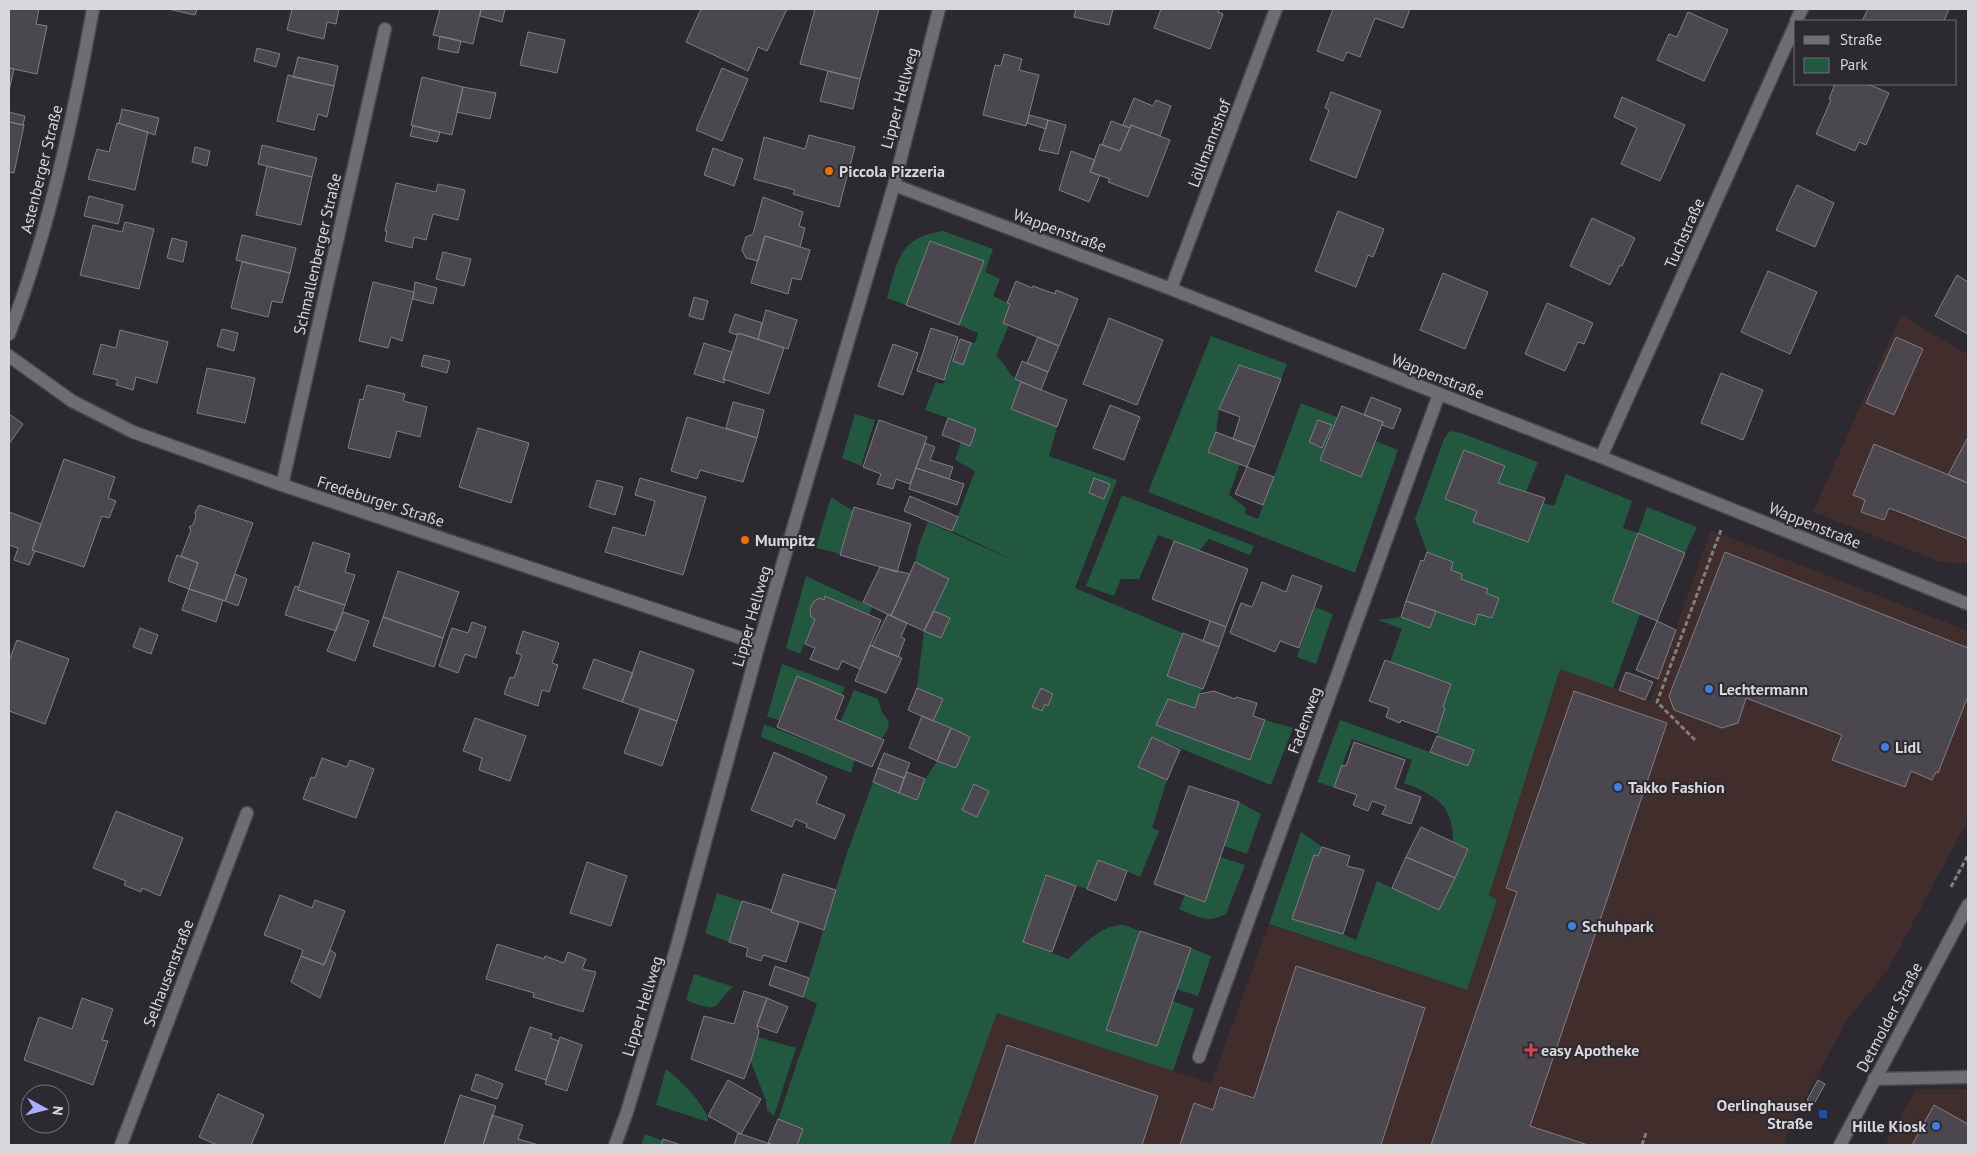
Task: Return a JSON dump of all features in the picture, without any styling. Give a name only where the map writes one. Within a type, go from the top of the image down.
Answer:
[{"type":"street","name":"Astenberger Straße","points":[[9,334],[28,286],[51,202],[73,112],[93,9]]},
{"type":"street","name":"Lipper Hellweg","points":[[615,1145],[628,1112],[676,948],[759,644],[894,186],[939,9]]},
{"type":"street","name":"Löllmannshof","points":[[1172,289],[1276,9]]},
{"type":"street","name":"Tuchstraße","points":[[1601,457],[1794,26]]},
{"type":"street","name":"Schmallenberger Straße","points":[[282,485],[384,29]]},
{"type":"street","name":"Wappenstraße","points":[[894,186],[1172,289],[1601,457],[1968,604]]},
{"type":"street","name":"Fredeburger Straße","points":[[9,356],[72,401],[133,432],[282,485],[759,644]]},
{"type":"street","name":"Fadenweg","points":[[1199,1057],[1439,394]]},
{"type":"street","name":"Selhausenstraße","points":[[121,1145],[246,813]]},
{"type":"street","name":"Detmolder Straße","points":[[1840,1145],[1968,905]]},
{"type":"street","points":[[1874,1079],[1968,1077]]},
{"type":"path","points":[[1695,740],[1657,702],[1728,508]]},
{"type":"path","points":[[1642,1145],[1646,1134]]},
{"type":"shaded area","points":[[1901,315],[1968,355],[1968,563],[1938,561],[1813,512]]},
{"type":"shaded area","points":[[1711,530],[1968,631],[1968,820],[1887,971],[1847,1020],[1791,1124],[1784,1145],[950,1145],[997,1013],[1211,1083],[1269,924],[1467,990],[1497,900],[1488,896],[1560,668],[1650,701]]},
{"type":"shaded area","points":[[1916,1089],[1968,1089],[1968,1145],[1885,1145]]},
{"type":"green space","points":[[943,231],[993,249],[985,272],[1000,279],[993,296],[1010,304],[1003,323],[1009,325],[996,356],[1010,374],[1021,382],[1011,409],[1057,427],[1049,456],[1117,480],[1075,588],[1183,633],[1167,675],[1203,689],[1199,694],[1195,708],[1168,699],[1156,725],[1250,760],[1265,720],[1293,728],[1271,785],[1152,737],[1167,780],[1152,828],[1159,831],[1140,877],[1099,860],[1087,889],[1045,876],[1023,942],[1068,959],[1092,937],[1113,926],[1128,926],[1140,931],[1106,1030],[1157,1046],[1173,1001],[1194,1009],[1173,1071],[997,1013],[950,1145],[797,1145],[803,1129],[778,1119],[817,1004],[803,997],[846,856],[873,782],[917,800],[925,779],[937,761],[956,768],[970,737],[933,721],[917,688],[924,631],[949,579],[915,562],[919,544],[928,522],[1017,562],[952,531],[975,471],[955,460],[961,442],[948,418],[925,410],[936,382],[943,384],[960,339],[975,343],[978,333],[959,325],[983,261],[930,241],[906,305],[887,298],[902,253],[917,239],[928,234]]},
{"type":"green space","points":[[1211,336],[1287,364],[1281,379],[1239,365],[1219,410],[1216,432],[1208,452],[1240,464],[1229,495],[1246,508],[1245,514],[1258,519],[1301,403],[1337,417],[1320,461],[1360,477],[1375,441],[1398,450],[1355,573],[1148,492]]},
{"type":"green space","points":[[855,414],[875,420],[861,466],[842,458]]},
{"type":"green space","points":[[1450,431],[1461,433],[1538,462],[1526,492],[1498,483],[1504,466],[1464,450],[1445,499],[1477,511],[1474,522],[1543,503],[1554,506],[1566,474],[1632,501],[1623,528],[1638,533],[1612,602],[1640,614],[1613,688],[1560,669],[1489,895],[1497,900],[1467,990],[1269,924],[1301,832],[1322,847],[1318,856],[1314,856],[1293,919],[1343,934],[1356,940],[1377,881],[1439,910],[1468,849],[1453,842],[1450,819],[1440,803],[1425,792],[1404,783],[1412,760],[1352,739],[1334,787],[1317,782],[1340,720],[1469,766],[1474,750],[1437,736],[1445,708],[1390,662],[1402,629],[1378,620],[1401,617],[1430,628],[1436,611],[1475,625],[1478,614],[1492,618],[1499,598],[1486,593],[1487,589],[1461,579],[1462,574],[1451,570],[1453,562],[1427,552],[1415,519],[1444,439]]},
{"type":"green space","points":[[1122,495],[1254,546],[1250,555],[1209,539],[1199,551],[1158,535],[1139,579],[1121,579],[1114,596],[1086,586]]},
{"type":"green space","points":[[831,497],[853,511],[841,554],[816,548]]},
{"type":"green space","points":[[1647,507],[1697,527],[1685,553],[1638,533]]},
{"type":"green space","points":[[806,576],[872,607],[869,615],[826,596],[824,600],[818,599],[811,607],[810,614],[815,619],[800,654],[786,648]]},
{"type":"green space","points":[[1315,607],[1333,614],[1316,664],[1297,657]]},
{"type":"green space","points":[[782,664],[845,687],[842,695],[797,676],[779,720],[767,717]]},
{"type":"green space","points":[[854,690],[878,699],[882,712],[889,722],[887,731],[881,739],[841,721]]},
{"type":"green space","points":[[764,724],[855,760],[851,773],[761,737]]},
{"type":"green space","points":[[1239,802],[1261,814],[1247,854],[1224,846]]},
{"type":"green space","points":[[1220,857],[1245,865],[1226,914],[1208,919],[1197,917],[1179,909],[1185,895]]},
{"type":"green space","points":[[717,893],[742,901],[729,942],[705,933]]},
{"type":"green space","points":[[1191,948],[1211,956],[1198,996],[1177,989]]},
{"type":"green space","points":[[694,974],[734,987],[717,1005],[707,1007],[686,1000]]},
{"type":"green space","points":[[758,1037],[796,1048],[774,1116],[767,1110],[766,1101],[751,1062]]},
{"type":"green space","points":[[666,1069],[698,1101],[704,1109],[708,1122],[656,1105]]},
{"type":"green space","points":[[645,1134],[663,1141],[661,1145],[641,1145]]},
{"type":"building","points":[[9,9],[39,9],[36,24],[47,26],[37,74],[9,68]]},
{"type":"building","points":[[168,9],[197,9],[195,15]]},
{"type":"building","points":[[292,9],[339,9],[336,24],[327,22],[324,39],[287,30]]},
{"type":"building","points":[[440,9],[481,9],[473,44],[433,35]]},
{"type":"building","points":[[481,9],[505,9],[502,22],[480,16]]},
{"type":"building","points":[[701,9],[787,9],[767,51],[758,47],[748,71],[686,42]]},
{"type":"building","points":[[815,9],[879,9],[860,79],[800,64]]},
{"type":"building","points":[[1076,9],[1113,9],[1109,25],[1074,17]]},
{"type":"building","points":[[1161,9],[1219,9],[1218,12],[1223,14],[1210,49],[1154,28]]},
{"type":"building","points":[[1333,9],[1410,9],[1403,28],[1375,18],[1360,57],[1347,52],[1343,61],[1317,51]]},
{"type":"building","points":[[1868,9],[1949,9],[1944,20],[1862,20]]},
{"type":"building","points":[[1688,12],[1728,30],[1704,81],[1657,60],[1669,34],[1677,37]]},
{"type":"building","points":[[528,32],[565,40],[557,73],[520,65]]},
{"type":"building","points":[[440,36],[461,41],[458,53],[438,49]]},
{"type":"building","points":[[257,48],[280,54],[276,67],[254,61]]},
{"type":"building","points":[[1004,54],[1022,59],[1019,70],[1039,75],[1026,126],[983,115],[995,65],[1001,66]]},
{"type":"building","points":[[298,57],[338,66],[334,86],[293,77]]},
{"type":"building","points":[[9,68],[14,69],[9,91]]},
{"type":"building","points":[[722,68],[748,79],[722,141],[696,130]]},
{"type":"building","points":[[828,71],[860,79],[853,109],[820,101]]},
{"type":"building","points":[[288,75],[334,86],[327,117],[318,114],[314,130],[277,121]]},
{"type":"building","points":[[422,77],[463,87],[452,135],[411,125]]},
{"type":"building","points":[[1835,85],[1870,85],[1889,93],[1866,145],[1859,142],[1855,151],[1816,134],[1831,100],[1829,99]]},
{"type":"building","points":[[463,87],[496,93],[490,119],[457,112]]},
{"type":"building","points":[[1331,92],[1381,111],[1356,178],[1310,160],[1329,110],[1325,108]]},
{"type":"building","points":[[1622,97],[1685,125],[1660,181],[1621,164],[1637,128],[1614,117]]},
{"type":"building","points":[[1134,98],[1153,106],[1156,100],[1171,106],[1160,136],[1131,125],[1130,128],[1123,125]]},
{"type":"building","points":[[122,109],[159,118],[155,135],[119,123]]},
{"type":"building","points":[[9,112],[25,116],[23,125],[9,122]]},
{"type":"building","points":[[1029,115],[1048,120],[1046,129],[1027,123]]},
{"type":"building","points":[[1048,120],[1066,125],[1058,154],[1039,150]]},
{"type":"building","points":[[1111,121],[1130,128],[1120,151],[1102,145]]},
{"type":"building","points":[[9,122],[24,125],[14,173],[9,172]]},
{"type":"building","points":[[117,123],[148,132],[135,190],[88,179],[97,149],[109,152]]},
{"type":"building","points":[[1131,125],[1170,140],[1148,197],[1108,182],[1110,179],[1090,172],[1100,144],[1120,151]]},
{"type":"building","points":[[413,126],[440,132],[437,142],[410,136]]},
{"type":"building","points":[[809,135],[855,147],[839,207],[793,194],[795,190],[754,179],[764,137],[805,149]]},
{"type":"building","points":[[262,145],[317,158],[312,177],[258,164]]},
{"type":"building","points":[[195,147],[210,151],[207,166],[192,162]]},
{"type":"building","points":[[713,148],[743,159],[734,186],[704,175]]},
{"type":"building","points":[[1071,151],[1095,160],[1090,172],[1100,175],[1089,202],[1059,190]]},
{"type":"building","points":[[267,166],[312,177],[301,225],[256,215]]},
{"type":"building","points":[[396,183],[436,192],[438,184],[465,190],[458,220],[433,214],[426,240],[414,237],[412,248],[385,241],[387,231],[385,231]]},
{"type":"building","points":[[1797,185],[1834,203],[1815,247],[1776,230]]},
{"type":"building","points":[[89,196],[123,205],[118,224],[84,216]]},
{"type":"building","points":[[763,197],[803,212],[799,226],[805,228],[800,247],[765,236],[758,261],[746,258],[742,250],[746,237],[753,234]]},
{"type":"building","points":[[1338,211],[1384,229],[1373,257],[1368,255],[1356,287],[1315,271]]},
{"type":"building","points":[[1592,218],[1635,238],[1622,266],[1620,265],[1610,285],[1570,266]]},
{"type":"building","points":[[125,222],[154,229],[139,289],[80,275],[93,225],[122,232]]},
{"type":"building","points":[[242,235],[296,248],[290,273],[236,260]]},
{"type":"building","points":[[765,236],[810,250],[801,280],[792,278],[788,294],[751,283]]},
{"type":"building","points":[[172,238],[187,242],[183,262],[167,258]]},
{"type":"building","points":[[930,241],[984,261],[959,325],[906,305]]},
{"type":"building","points":[[443,252],[471,259],[464,286],[436,279]]},
{"type":"building","points":[[242,262],[290,273],[282,303],[272,301],[268,317],[231,308]]},
{"type":"building","points":[[1768,271],[1817,292],[1790,354],[1741,332]]},
{"type":"building","points":[[1443,273],[1488,292],[1465,349],[1420,330]]},
{"type":"building","points":[[1957,275],[1968,282],[1968,334],[1935,316]]},
{"type":"building","points":[[1016,281],[1032,288],[1033,286],[1055,294],[1056,290],[1078,299],[1059,346],[1003,323],[1010,304],[1007,303]]},
{"type":"building","points":[[373,282],[414,292],[402,341],[391,337],[388,348],[359,341]]},
{"type":"building","points":[[415,282],[437,288],[433,304],[413,299]]},
{"type":"building","points":[[694,297],[708,301],[703,320],[689,316]]},
{"type":"building","points":[[1547,303],[1593,323],[1584,344],[1578,342],[1565,371],[1525,354]]},
{"type":"building","points":[[766,310],[797,320],[788,349],[758,339]]},
{"type":"building","points":[[735,314],[762,323],[758,339],[729,332]]},
{"type":"building","points":[[1109,318],[1163,340],[1137,405],[1083,384]]},
{"type":"building","points":[[931,328],[958,337],[944,380],[917,371]]},
{"type":"building","points":[[222,329],[238,333],[234,351],[217,346]]},
{"type":"building","points":[[120,330],[168,342],[157,383],[136,377],[133,390],[116,385],[118,380],[93,374],[101,344],[116,348]]},
{"type":"building","points":[[738,333],[784,348],[769,394],[723,379]]},
{"type":"building","points":[[1038,337],[1059,346],[1048,372],[1027,363]]},
{"type":"building","points":[[1896,337],[1923,349],[1894,415],[1866,403]]},
{"type":"building","points":[[960,339],[971,343],[963,365],[953,361]]},
{"type":"building","points":[[704,343],[732,352],[723,379],[725,379],[724,383],[694,374]]},
{"type":"building","points":[[893,344],[918,353],[903,395],[878,386]]},
{"type":"building","points":[[424,355],[450,361],[447,373],[421,366]]},
{"type":"building","points":[[1022,361],[1048,372],[1041,390],[1015,379]]},
{"type":"building","points":[[1239,365],[1281,379],[1255,447],[1233,439],[1240,417],[1219,409]]},
{"type":"building","points":[[207,368],[255,378],[245,423],[197,413]]},
{"type":"building","points":[[1721,373],[1763,390],[1743,440],[1701,423]]},
{"type":"building","points":[[1021,382],[1067,400],[1057,427],[1011,409]]},
{"type":"building","points":[[367,385],[405,394],[403,401],[427,407],[420,437],[397,431],[390,458],[348,448],[360,399],[363,400]]},
{"type":"building","points":[[1371,397],[1401,409],[1393,429],[1382,425],[1383,422],[1364,415]]},
{"type":"building","points":[[733,402],[764,410],[757,438],[726,428]]},
{"type":"building","points":[[1110,405],[1140,417],[1124,460],[1093,448]]},
{"type":"building","points":[[1342,406],[1383,422],[1361,477],[1320,460]]},
{"type":"building","points":[[9,414],[23,424],[9,444]]},
{"type":"building","points":[[687,417],[757,438],[743,482],[700,470],[697,479],[671,471]]},
{"type":"building","points":[[948,418],[976,429],[970,446],[942,435]]},
{"type":"building","points":[[879,420],[927,437],[910,484],[896,479],[893,489],[877,484],[881,474],[863,467]]},
{"type":"building","points":[[1318,420],[1332,425],[1322,448],[1309,442]]},
{"type":"building","points":[[478,428],[529,443],[511,503],[459,487]]},
{"type":"building","points":[[1216,432],[1255,447],[1247,467],[1208,452]]},
{"type":"building","points":[[1968,437],[1968,483],[1948,475]]},
{"type":"building","points":[[925,443],[935,447],[930,460],[953,467],[949,479],[916,468]]},
{"type":"building","points":[[1874,444],[1968,483],[1968,539],[1889,508],[1884,520],[1861,512],[1865,500],[1853,495]]},
{"type":"building","points":[[1464,450],[1505,466],[1498,483],[1545,498],[1528,542],[1473,522],[1477,511],[1445,499]]},
{"type":"building","points":[[64,459],[115,477],[108,498],[116,501],[109,518],[102,516],[84,567],[32,550]]},
{"type":"building","points":[[1247,467],[1274,477],[1263,505],[1235,494]]},
{"type":"building","points":[[916,468],[964,484],[957,505],[909,489]]},
{"type":"building","points":[[640,478],[706,497],[683,575],[605,552],[613,527],[645,536],[655,501],[635,495]]},
{"type":"building","points":[[1094,478],[1110,484],[1104,499],[1089,493]]},
{"type":"building","points":[[597,480],[623,487],[615,515],[589,507]]},
{"type":"building","points":[[910,496],[958,517],[952,531],[904,511]]},
{"type":"building","points":[[199,505],[253,523],[225,601],[189,589],[198,563],[181,556],[191,530],[189,527],[193,525],[195,513]]},
{"type":"building","points":[[854,507],[911,524],[897,572],[840,555]]},
{"type":"building","points":[[9,512],[41,524],[32,550],[35,551],[29,565],[14,560],[18,548],[9,545]]},
{"type":"building","points":[[1638,533],[1685,553],[1657,621],[1612,602]]},
{"type":"building","points":[[1174,541],[1248,569],[1226,627],[1152,599]]},
{"type":"building","points":[[313,542],[350,554],[345,572],[355,575],[345,605],[298,590]]},
{"type":"building","points":[[1427,552],[1453,562],[1451,570],[1462,574],[1461,579],[1488,589],[1486,593],[1499,598],[1492,618],[1478,614],[1475,625],[1406,601],[1421,560],[1424,561]]},
{"type":"building","points":[[1725,552],[1968,648],[1968,696],[1938,773],[1936,772],[1932,780],[1911,771],[1905,787],[1832,760],[1842,735],[1746,698],[1738,723],[1722,728],[1674,710],[1669,696]]},
{"type":"building","points":[[177,555],[198,563],[189,589],[168,581]]},
{"type":"building","points":[[915,562],[949,579],[924,631],[891,616]]},
{"type":"building","points":[[880,567],[910,574],[891,616],[863,602]]},
{"type":"building","points":[[398,571],[459,592],[443,638],[383,617]]},
{"type":"building","points":[[235,574],[247,579],[238,606],[225,601]]},
{"type":"building","points":[[1292,575],[1322,586],[1299,648],[1280,641],[1275,652],[1230,633],[1241,603],[1252,607],[1262,582],[1286,592]]},
{"type":"building","points":[[295,586],[299,587],[298,590],[345,605],[336,631],[285,615]]},
{"type":"building","points":[[189,589],[223,600],[216,622],[182,610]]},
{"type":"building","points":[[825,596],[881,620],[860,669],[842,661],[838,670],[810,659],[815,648],[805,644],[815,619],[811,617],[810,609],[814,601],[820,598],[824,600]]},
{"type":"building","points":[[1406,601],[1436,611],[1430,628],[1401,617]]},
{"type":"building","points":[[934,611],[950,618],[941,638],[924,631]]},
{"type":"building","points":[[343,612],[369,621],[355,661],[327,651]]},
{"type":"building","points":[[888,614],[907,623],[901,637],[905,639],[898,657],[872,646]]},
{"type":"building","points":[[383,617],[443,638],[434,667],[373,646]]},
{"type":"building","points":[[1210,621],[1226,627],[1219,647],[1203,641]]},
{"type":"building","points":[[1657,621],[1676,630],[1658,679],[1636,670]]},
{"type":"building","points":[[472,622],[486,627],[476,658],[465,654],[458,673],[439,666],[452,628],[468,633]]},
{"type":"building","points":[[140,628],[158,635],[151,654],[133,647]]},
{"type":"building","points":[[523,631],[559,643],[552,663],[558,665],[549,692],[542,690],[538,706],[504,694],[510,677],[514,678],[522,655],[516,653]]},
{"type":"building","points":[[1183,633],[1219,647],[1203,689],[1167,676]]},
{"type":"building","points":[[17,640],[69,659],[45,724],[9,711],[9,661]]},
{"type":"building","points":[[870,645],[902,658],[886,693],[855,681]]},
{"type":"building","points":[[640,651],[694,670],[677,721],[622,702]]},
{"type":"building","points":[[594,659],[633,673],[622,702],[583,688]]},
{"type":"building","points":[[1385,660],[1451,684],[1437,733],[1401,720],[1400,723],[1386,717],[1389,708],[1369,701]]},
{"type":"building","points":[[1626,672],[1653,682],[1645,700],[1619,690]]},
{"type":"building","points":[[797,676],[844,696],[835,719],[884,740],[872,767],[777,727]]},
{"type":"building","points":[[917,688],[943,699],[933,721],[908,710]]},
{"type":"building","points":[[1041,688],[1053,694],[1048,706],[1045,704],[1042,711],[1032,707]]},
{"type":"building","points":[[1214,691],[1235,699],[1236,697],[1257,703],[1253,716],[1265,720],[1250,760],[1156,725],[1168,699],[1195,708],[1199,694]]},
{"type":"building","points":[[1574,691],[1667,723],[1530,1126],[1588,1145],[1431,1145],[1517,892],[1506,888]]},
{"type":"building","points":[[640,709],[677,721],[662,766],[624,753]]},
{"type":"building","points":[[922,716],[951,728],[937,761],[909,748]]},
{"type":"building","points":[[475,718],[526,736],[510,781],[479,770],[482,758],[463,751]]},
{"type":"building","points":[[951,728],[970,737],[956,768],[937,761]]},
{"type":"building","points":[[1437,736],[1474,750],[1468,766],[1430,752]]},
{"type":"building","points":[[1152,737],[1180,750],[1167,780],[1138,767]]},
{"type":"building","points":[[1354,742],[1405,760],[1395,788],[1421,797],[1411,824],[1382,814],[1386,806],[1372,801],[1368,811],[1353,805],[1357,795],[1334,787],[1342,765],[1346,766]]},
{"type":"building","points":[[774,752],[827,777],[816,803],[845,815],[835,839],[806,827],[807,824],[795,819],[792,827],[751,810]]},
{"type":"building","points":[[884,753],[910,763],[904,778],[878,768]]},
{"type":"building","points":[[322,758],[347,767],[350,760],[374,769],[356,818],[303,799],[311,777],[315,778]]},
{"type":"building","points":[[878,768],[904,778],[899,793],[873,782]]},
{"type":"building","points":[[907,772],[925,779],[917,800],[899,793]]},
{"type":"building","points":[[974,784],[989,791],[977,817],[962,810]]},
{"type":"building","points":[[1189,786],[1239,802],[1205,902],[1154,884]]},
{"type":"building","points":[[116,811],[183,838],[160,896],[142,888],[141,892],[124,885],[126,881],[93,868]]},
{"type":"building","points":[[1421,827],[1468,849],[1455,878],[1406,857]]},
{"type":"building","points":[[1322,847],[1350,856],[1347,866],[1364,870],[1343,934],[1292,919],[1314,855],[1318,856]]},
{"type":"building","points":[[1406,857],[1455,878],[1439,910],[1392,888]]},
{"type":"building","points":[[1098,860],[1127,871],[1116,901],[1087,889]]},
{"type":"building","points":[[587,862],[627,876],[611,926],[570,913]]},
{"type":"building","points":[[783,874],[836,890],[824,930],[771,912]]},
{"type":"building","points":[[1046,875],[1076,886],[1052,952],[1023,942]]},
{"type":"building","points":[[280,895],[312,908],[315,900],[345,911],[324,965],[301,956],[303,950],[264,935]]},
{"type":"building","points":[[742,901],[772,910],[771,912],[799,922],[786,962],[763,955],[761,961],[746,956],[748,948],[729,942]]},
{"type":"building","points":[[1140,931],[1191,948],[1157,1046],[1106,1030]]},
{"type":"building","points":[[497,944],[544,959],[545,956],[564,963],[568,952],[586,959],[582,969],[596,972],[583,1012],[533,997],[534,993],[486,979]]},
{"type":"building","points":[[330,950],[336,954],[320,998],[291,982],[301,956],[324,965]]},
{"type":"building","points":[[775,966],[809,978],[803,997],[769,985]]},
{"type":"building","points":[[1296,966],[1425,1008],[1381,1145],[1180,1145],[1194,1103],[1213,1110],[1220,1087],[1254,1098]]},
{"type":"building","points":[[744,991],[767,998],[757,1026],[759,1032],[744,1079],[691,1059],[704,1016],[734,1024]]},
{"type":"building","points":[[82,998],[113,1009],[102,1040],[108,1041],[93,1085],[24,1060],[39,1017],[72,1029]]},
{"type":"building","points":[[767,998],[788,1007],[777,1033],[757,1026]]},
{"type":"building","points":[[530,1027],[552,1034],[550,1038],[559,1041],[546,1080],[515,1070]]},
{"type":"building","points":[[560,1037],[582,1045],[567,1091],[545,1084]]},
{"type":"building","points":[[1007,1045],[1158,1096],[1142,1145],[974,1145]]},
{"type":"building","points":[[476,1074],[503,1084],[497,1099],[471,1090]]},
{"type":"building","points":[[728,1080],[761,1099],[741,1134],[708,1116]]},
{"type":"building","points":[[1818,1080],[1825,1084],[1814,1104],[1807,1100]]},
{"type":"building","points":[[218,1094],[264,1115],[251,1145],[217,1145],[199,1137]]},
{"type":"building","points":[[460,1095],[496,1106],[483,1145],[444,1145]]},
{"type":"building","points":[[1934,1105],[1968,1124],[1968,1145],[1912,1145]]},
{"type":"building","points":[[492,1115],[523,1125],[518,1139],[539,1145],[483,1145]]},
{"type":"building","points":[[778,1119],[803,1129],[797,1145],[773,1145],[768,1143]]},
{"type":"building","points":[[738,1133],[741,1134],[773,1145],[734,1145]]},
{"type":"building","points":[[663,1139],[681,1145],[661,1145]]},
{"type":"place","name":"Piccola Pizzeria","points":[[829,171]]},
{"type":"place","name":"Mumpitz","points":[[745,540]]},
{"type":"place","name":"Lechtermann","points":[[1709,689]]},
{"type":"place","name":"Lidl","points":[[1885,747]]},
{"type":"place","name":"Takko Fashion","points":[[1618,787]]},
{"type":"place","name":"Schuhpark","points":[[1572,926]]},
{"type":"place","name":"easy Apotheke","points":[[1531,1050]]},
{"type":"place","name":"Oerlinghauser Straße","points":[[1823,1114]]},
{"type":"place","name":"Hille Kiosk","points":[[1936,1126]]}]
